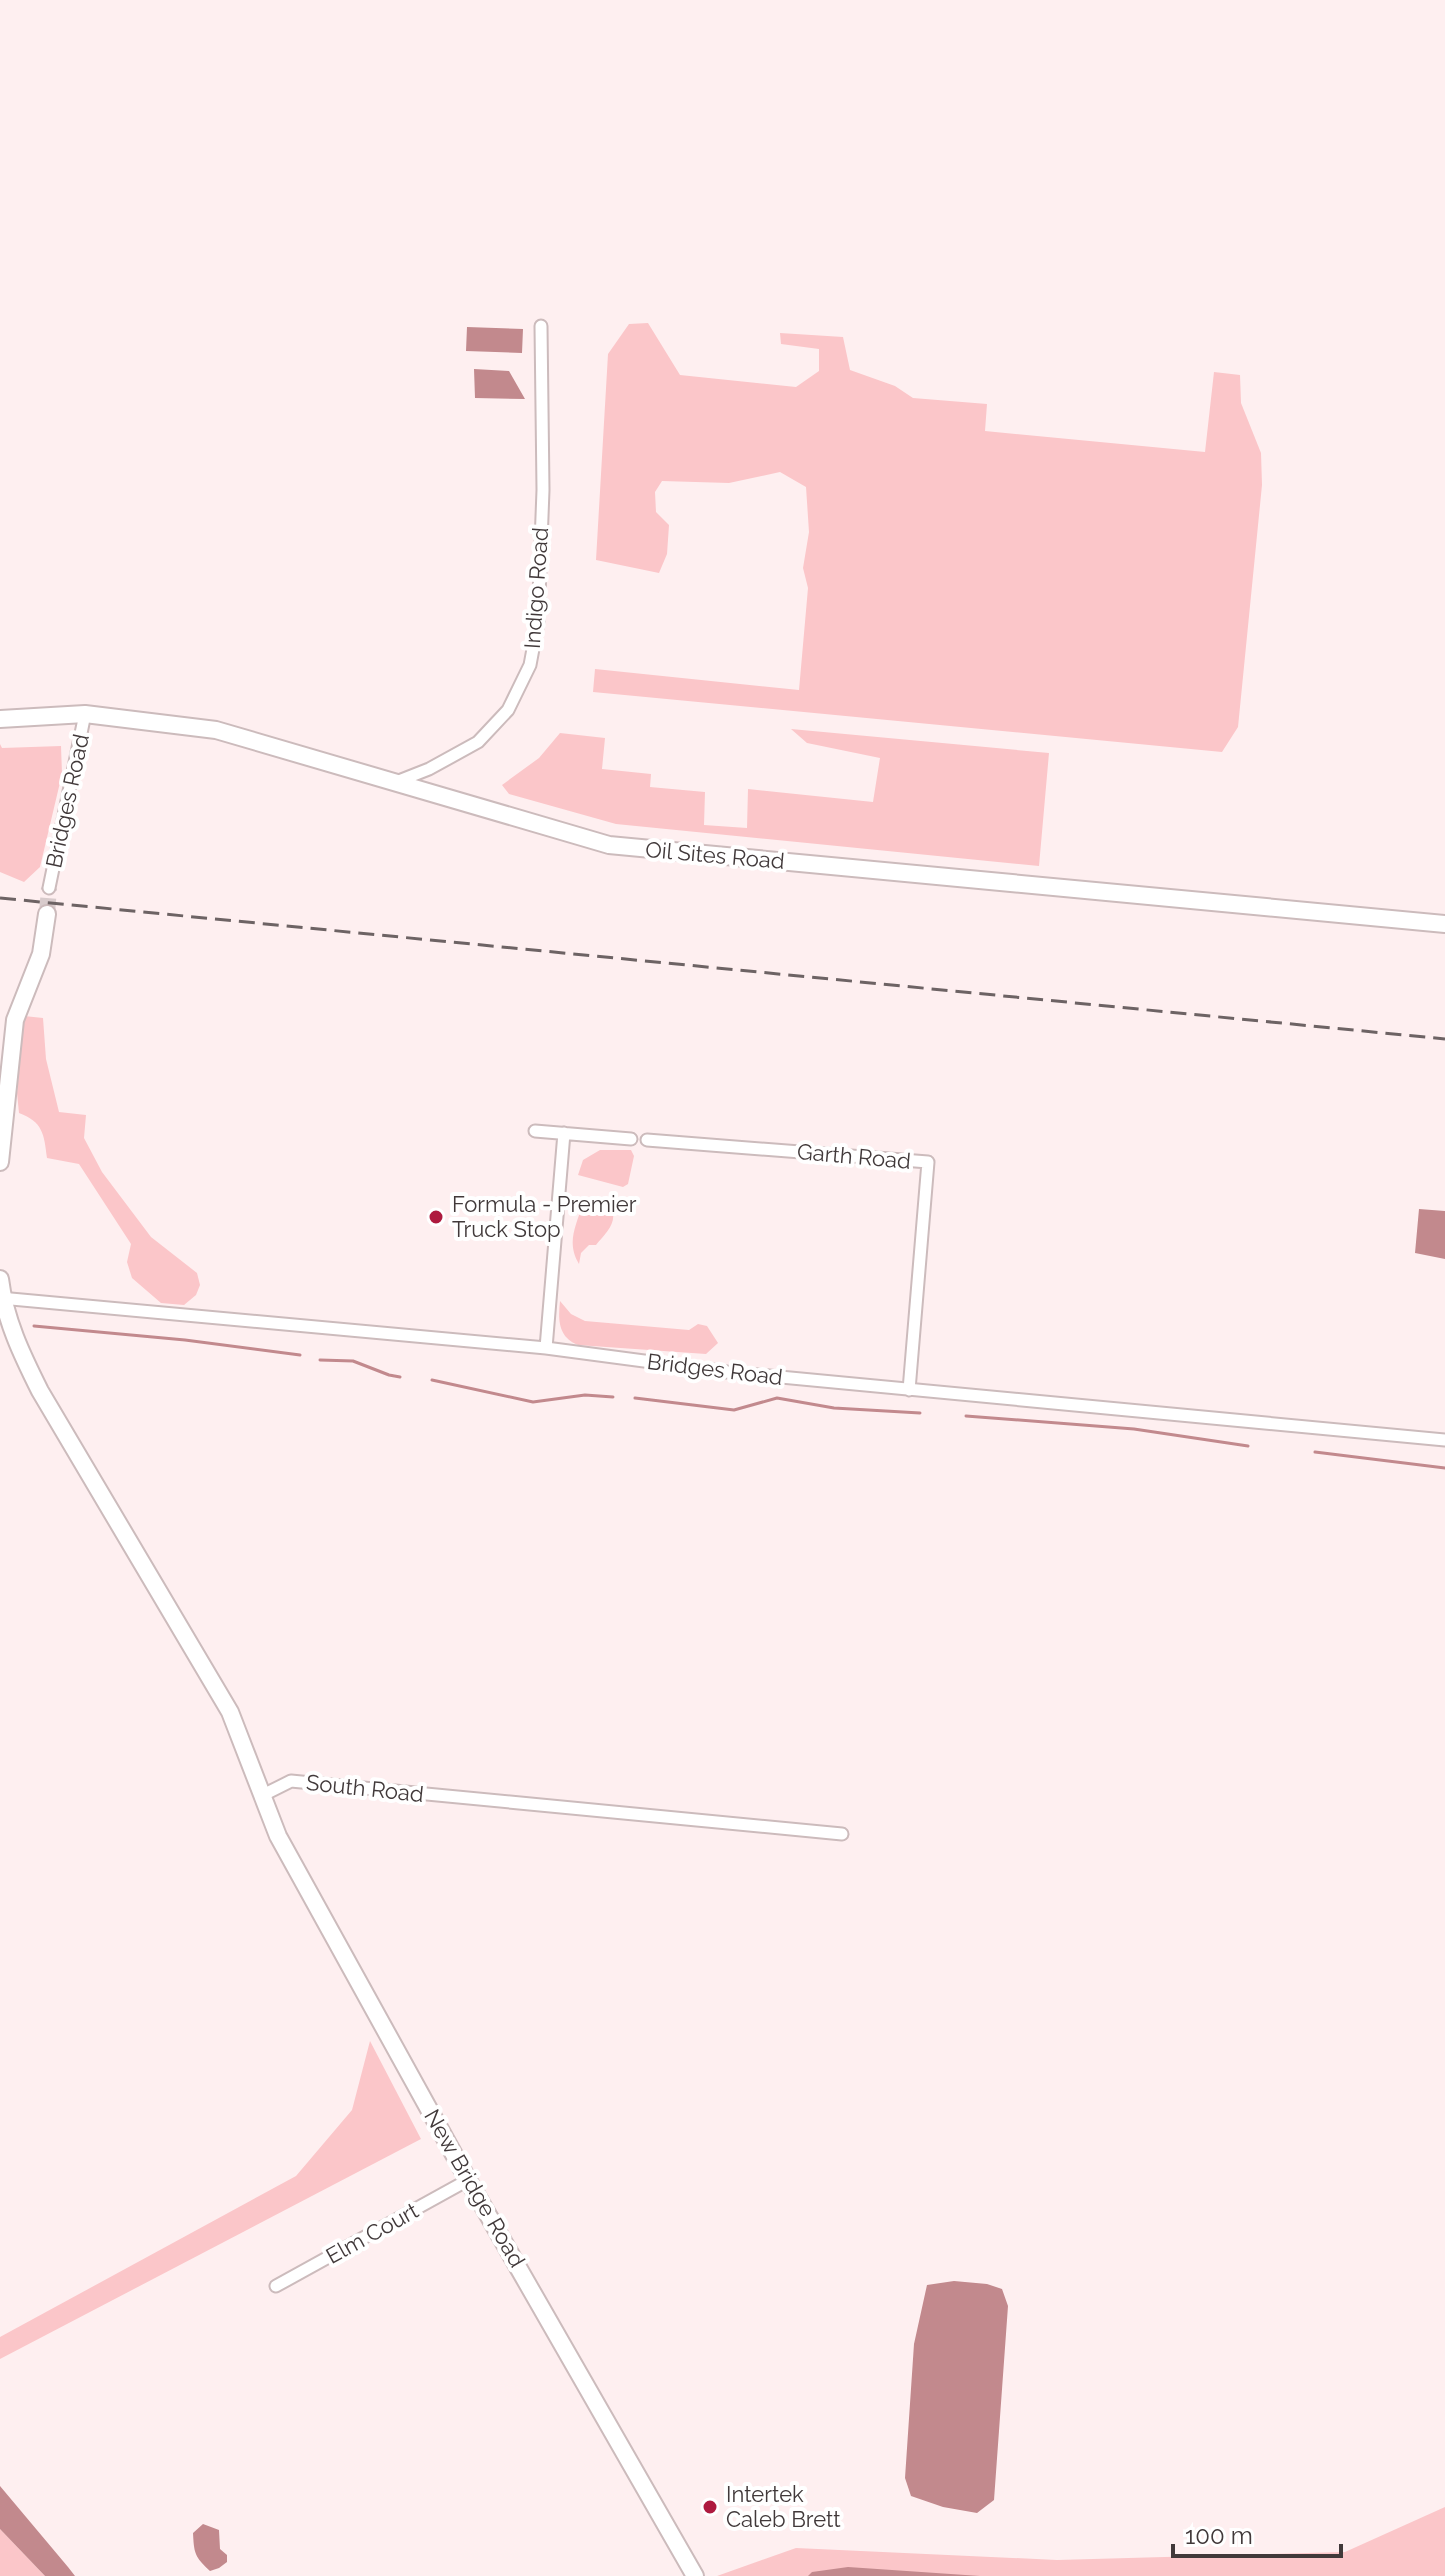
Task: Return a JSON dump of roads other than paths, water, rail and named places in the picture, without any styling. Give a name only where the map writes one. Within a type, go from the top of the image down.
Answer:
[{"type":"street","name":"Indigo Road","points":[[396,782],[429,769],[478,742],[508,710],[530,665],[538,622],[543,490],[541,326]]},
{"type":"street","name":"Oil Sites Road","points":[[0,719],[85,714],[216,730],[609,845],[1445,924]]},
{"type":"street","name":"Bridges Road","points":[[49,888],[85,714]]},
{"type":"street","points":[[0,1162],[15,1020],[41,954],[47,914]]},
{"type":"street","points":[[535,1131],[631,1139]]},
{"type":"street","points":[[546,1348],[564,1133]]},
{"type":"street","name":"Garth Road","points":[[647,1140],[928,1162],[909,1390]]},
{"type":"street","points":[[0,1279],[1,1298],[18,1346],[40,1391],[230,1712],[261,1796]]},
{"type":"street","name":"Bridges Road","points":[[1,1298],[546,1348],[727,1372],[1445,1440]]},
{"type":"street","name":"South Road","points":[[261,1796],[291,1781],[842,1834]]},
{"type":"street","name":"New Bridge Road","points":[[261,1796],[278,1836],[468,2180],[695,2576]]},
{"type":"street","name":"Elm Court","points":[[276,2286],[468,2180]]},
{"type":"waterway","points":[[34,1326],[185,1340],[300,1355]]},
{"type":"waterway","points":[[320,1360],[353,1361],[400,1377]]},
{"type":"waterway","points":[[432,1380],[533,1402],[585,1395],[613,1397]]},
{"type":"waterway","points":[[635,1398],[734,1410],[777,1398],[834,1408],[920,1413]]},
{"type":"waterway","points":[[966,1416],[1134,1429],[1248,1446]]},
{"type":"waterway","points":[[1315,1452],[1445,1468]]},
{"type":"tunnel","points":[[47,914],[49,888]]},
{"type":"railway","points":[[0,898],[1445,1039]]},
{"type":"place","name":"Formula - Premier Truck Stop","points":[[436,1217]]},
{"type":"place","name":"Intertek Caleb Brett","points":[[710,2507]]}]
